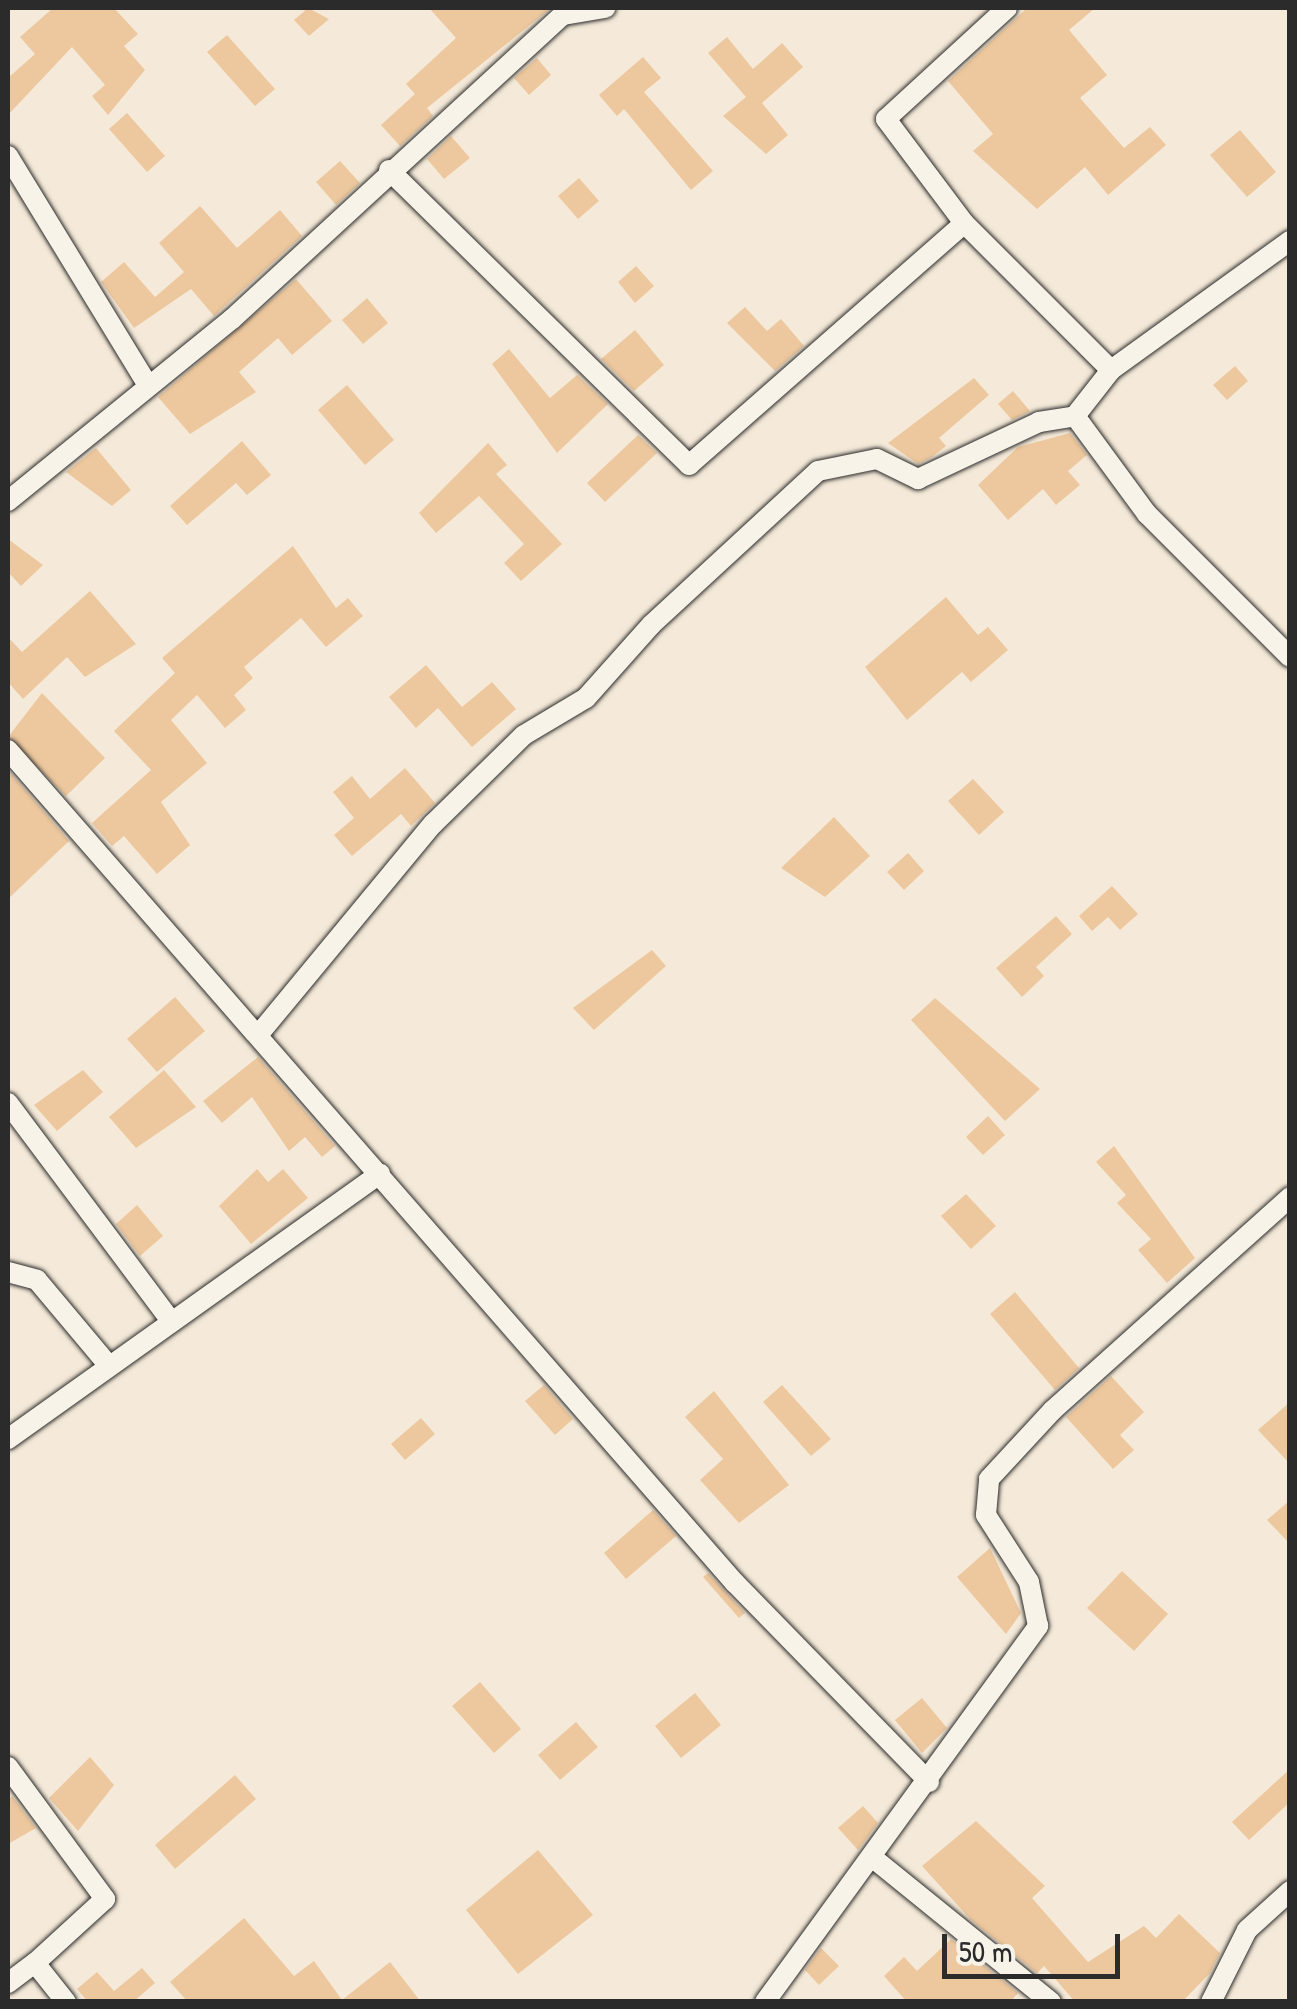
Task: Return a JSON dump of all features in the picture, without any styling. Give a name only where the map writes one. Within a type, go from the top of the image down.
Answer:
[{"type":"street","points":[[8,501],[148,385],[563,14],[605,8]]},
{"type":"street","points":[[1006,8],[886,119],[964,223],[1111,370]]},
{"type":"street","points":[[8,156],[148,385]]},
{"type":"street","points":[[389,170],[689,465],[964,223]]},
{"type":"street","points":[[259,1034],[434,824],[524,735],[586,698],[651,624],[818,471],[877,459],[918,480],[1038,422],[1075,416],[1111,370],[1290,241]]},
{"type":"street","points":[[1075,416],[1147,514],[1290,657]]},
{"type":"street","points":[[8,750],[735,1583],[930,1782]]},
{"type":"street","points":[[8,1103],[169,1318]]},
{"type":"street","points":[[8,1439],[105,1361],[380,1174]]},
{"type":"street","points":[[765,2002],[930,1782],[1038,1626],[1029,1582],[986,1515],[990,1479],[1052,1410],[1290,1197]]},
{"type":"street","points":[[8,1272],[37,1280],[105,1361]]},
{"type":"street","points":[[8,1766],[105,1899],[8,1983]]},
{"type":"street","points":[[873,1858],[1051,2002]]},
{"type":"street","points":[[1211,2002],[1248,1930],[1290,1891]]},
{"type":"street","points":[[35,1963],[66,2002]]},
{"type":"building","points":[[53,8],[114,8],[138,34],[124,46],[145,70],[108,115],[92,96],[105,85],[72,47],[8,115],[8,78],[35,54],[20,37]]},
{"type":"building","points":[[308,8],[329,19],[309,36],[294,20]]},
{"type":"building","points":[[429,8],[551,8],[427,108],[433,116],[400,146],[381,125],[415,94],[406,84],[456,38]]},
{"type":"building","points":[[1027,8],[1095,8],[1069,30],[1107,75],[1080,98],[1124,148],[1150,127],[1166,145],[1108,195],[1085,167],[1037,209],[973,151],[993,134],[948,81]]},
{"type":"building","points":[[227,35],[275,89],[255,106],[207,52]]},
{"type":"building","points":[[727,37],[753,69],[782,43],[803,67],[762,103],[788,135],[766,154],[723,116],[746,97],[708,53]]},
{"type":"building","points":[[643,57],[661,78],[644,92],[713,171],[691,190],[624,109],[617,116],[599,95]]},
{"type":"building","points":[[537,58],[551,75],[529,95],[514,78]]},
{"type":"building","points":[[127,113],[165,156],[147,172],[109,129]]},
{"type":"building","points":[[1240,130],[1276,172],[1247,197],[1210,155]]},
{"type":"building","points":[[451,136],[470,158],[444,179],[427,159]]},
{"type":"building","points":[[340,161],[360,183],[336,205],[316,182]]},
{"type":"building","points":[[579,178],[599,201],[578,219],[558,196]]},
{"type":"building","points":[[200,206],[237,248],[280,210],[302,236],[214,316],[191,289],[134,328],[101,282],[124,262],[155,297],[184,272],[159,243]]},
{"type":"building","points":[[636,266],[654,286],[635,303],[618,282]]},
{"type":"building","points":[[296,279],[332,321],[292,355],[278,338],[239,372],[256,392],[190,434],[158,397]]},
{"type":"building","points":[[367,298],[388,323],[363,344],[342,320]]},
{"type":"building","points":[[745,307],[767,331],[781,319],[804,346],[775,371],[727,323]]},
{"type":"building","points":[[635,330],[664,365],[634,391],[601,359]]},
{"type":"building","points":[[509,349],[550,398],[577,375],[608,404],[557,453],[492,364]]},
{"type":"building","points":[[1235,366],[1248,381],[1227,400],[1213,385]]},
{"type":"building","points":[[974,378],[989,395],[939,438],[946,446],[932,457],[918,464],[888,443]]},
{"type":"building","points":[[347,385],[394,440],[365,465],[318,410]]},
{"type":"building","points":[[1013,391],[1030,411],[1012,420],[998,404]]},
{"type":"building","points":[[1070,433],[1087,455],[1068,471],[1080,485],[1056,505],[1043,489],[1008,520],[978,485],[1018,447]]},
{"type":"building","points":[[638,435],[657,453],[605,502],[587,483]]},
{"type":"building","points":[[242,441],[271,475],[247,495],[236,483],[187,525],[170,506]]},
{"type":"building","points":[[488,443],[507,465],[496,474],[562,544],[521,581],[504,563],[524,544],[479,496],[436,533],[419,513]]},
{"type":"building","points":[[96,448],[131,490],[112,506],[66,472]]},
{"type":"building","points":[[8,539],[43,565],[21,586],[8,572]]},
{"type":"building","points":[[293,546],[336,608],[348,598],[363,616],[326,647],[301,618],[244,667],[253,678],[234,695],[246,710],[225,728],[197,695],[171,720],[207,763],[161,802],[190,845],[157,874],[124,836],[112,846],[92,823],[151,770],[114,731],[175,673],[162,658]]},
{"type":"building","points":[[90,591],[136,644],[85,677],[67,657],[23,699],[8,682],[8,637],[22,652]]},
{"type":"building","points":[[946,597],[978,635],[988,627],[1008,650],[971,682],[962,672],[907,720],[865,667]]},
{"type":"building","points":[[426,665],[462,707],[492,682],[516,709],[472,747],[438,708],[416,728],[389,697]]},
{"type":"building","points":[[42,693],[105,758],[66,796],[8,737]]},
{"type":"building","points":[[405,768],[435,803],[411,826],[401,814],[352,856],[334,835],[354,818],[333,792],[352,776],[370,799]]},
{"type":"building","points":[[8,770],[69,841],[8,899]]},
{"type":"building","points":[[973,779],[1004,812],[979,835],[948,801]]},
{"type":"building","points":[[834,817],[870,856],[825,897],[781,868]]},
{"type":"building","points":[[908,853],[924,871],[904,890],[887,872]]},
{"type":"building","points":[[1112,886],[1138,914],[1120,930],[1108,917],[1092,931],[1079,916]]},
{"type":"building","points":[[1056,916],[1072,934],[1036,967],[1044,976],[1022,997],[996,968]]},
{"type":"building","points":[[652,950],[666,966],[594,1030],[573,1008]]},
{"type":"building","points":[[175,997],[205,1031],[157,1072],[127,1039]]},
{"type":"building","points":[[935,998],[1040,1089],[1005,1121],[911,1020]]},
{"type":"building","points":[[258,1057],[335,1146],[322,1157],[305,1137],[289,1151],[252,1097],[222,1123],[203,1101]]},
{"type":"building","points":[[83,1070],[103,1092],[57,1131],[34,1105]]},
{"type":"building","points":[[164,1070],[196,1107],[136,1148],[109,1117]]},
{"type":"building","points":[[988,1116],[1005,1135],[983,1155],[966,1137]]},
{"type":"building","points":[[1114,1146],[1195,1258],[1167,1283],[1138,1250],[1151,1239],[1117,1203],[1126,1195],[1096,1162]]},
{"type":"building","points":[[257,1169],[268,1182],[283,1169],[308,1198],[251,1244],[219,1206]]},
{"type":"building","points":[[966,1194],[996,1226],[971,1249],[941,1216]]},
{"type":"building","points":[[137,1205],[163,1236],[140,1256],[116,1224]]},
{"type":"building","points":[[1015,1292],[1079,1368],[1055,1390],[990,1314]]},
{"type":"building","points":[[1111,1376],[1144,1412],[1120,1435],[1134,1450],[1113,1469],[1066,1417]]},
{"type":"building","points":[[544,1385],[573,1419],[555,1435],[525,1401]]},
{"type":"building","points":[[782,1385],[831,1439],[811,1456],[763,1402]]},
{"type":"building","points":[[714,1391],[789,1485],[739,1523],[700,1480],[723,1459],[685,1417]]},
{"type":"building","points":[[1290,1402],[1290,1464],[1258,1430]]},
{"type":"building","points":[[421,1418],[435,1434],[405,1460],[391,1444]]},
{"type":"building","points":[[1290,1500],[1290,1544],[1267,1520]]},
{"type":"building","points":[[653,1510],[676,1536],[626,1579],[604,1553]]},
{"type":"building","points":[[990,1548],[1021,1613],[1006,1634],[957,1577]]},
{"type":"building","points":[[1122,1571],[1168,1614],[1134,1651],[1087,1608]]},
{"type":"building","points":[[708,1573],[745,1613],[739,1618],[703,1577]]},
{"type":"building","points":[[480,1682],[521,1729],[494,1753],[452,1706]]},
{"type":"building","points":[[695,1693],[721,1725],[681,1758],[655,1726]]},
{"type":"building","points":[[922,1698],[947,1728],[922,1753],[895,1720]]},
{"type":"building","points":[[576,1722],[598,1747],[560,1780],[538,1755]]},
{"type":"building","points":[[90,1757],[114,1785],[78,1831],[49,1798]]},
{"type":"building","points":[[1290,1769],[1290,1802],[1249,1840],[1232,1822]]},
{"type":"building","points":[[235,1775],[256,1799],[175,1869],[155,1845]]},
{"type":"building","points":[[12,1796],[36,1828],[8,1844],[8,1800]]},
{"type":"building","points":[[863,1806],[878,1823],[858,1850],[838,1828]]},
{"type":"building","points":[[976,1821],[1045,1886],[1032,1898],[1088,1962],[1144,1926],[1156,1938],[1179,1914],[1220,1953],[1210,1973],[1182,2002],[1075,2002],[1044,1966],[1037,1973],[971,1920],[922,1866]]},
{"type":"building","points":[[538,1850],[593,1915],[518,1974],[466,1910]]},
{"type":"building","points":[[244,1918],[294,1976],[314,1961],[342,2000],[390,1962],[421,2002],[188,2002],[170,1982]]},
{"type":"building","points":[[951,1939],[1018,1993],[1010,2002],[907,2002],[884,1976],[904,1957],[917,1971]]},
{"type":"building","points":[[821,1948],[839,1966],[819,1985],[805,1970]]},
{"type":"building","points":[[142,1968],[155,1983],[133,2002],[88,2002],[77,1989],[97,1972],[114,1991]]}]
